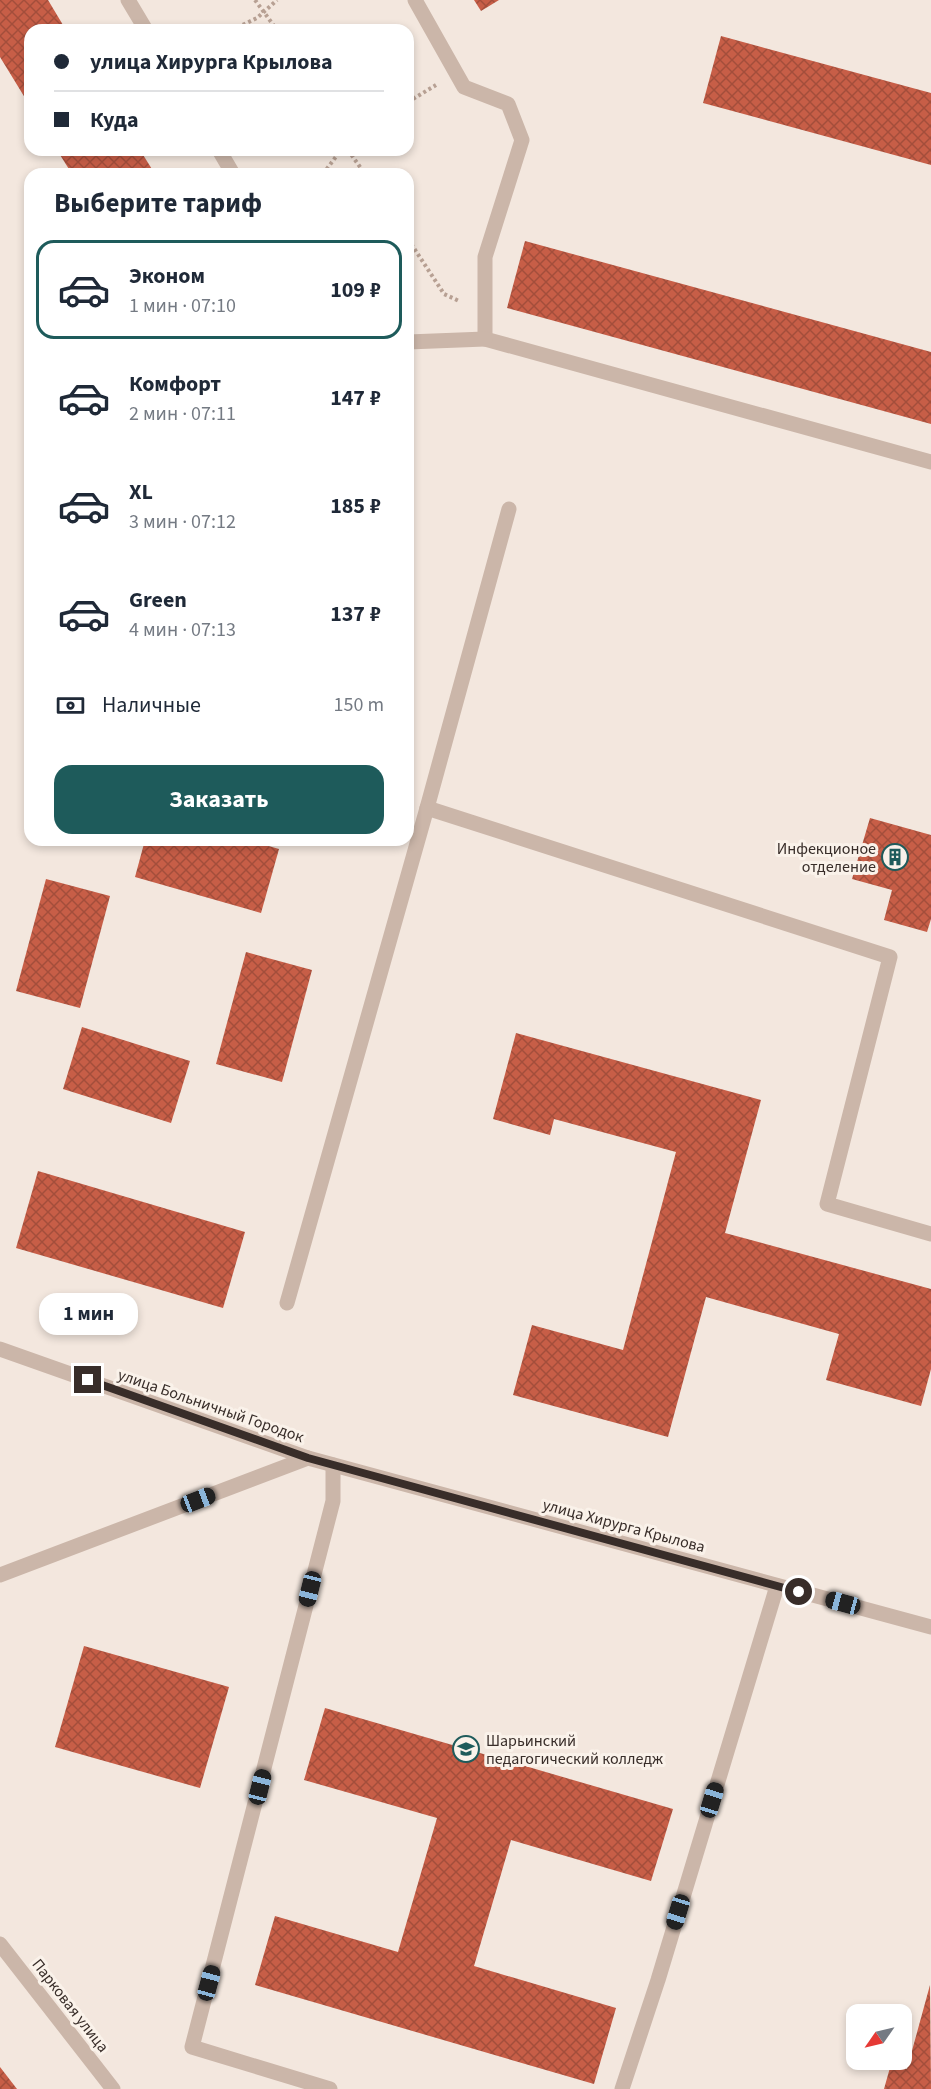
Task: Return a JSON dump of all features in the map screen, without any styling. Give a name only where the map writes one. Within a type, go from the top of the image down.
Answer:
[{"type":"street","points":[[128,0],[142,24]]},
{"type":"street","points":[[415,0],[464,87],[508,104],[522,140],[485,257],[485,339]]},
{"type":"street","points":[[414,342],[485,339],[931,462]]},
{"type":"street","points":[[287,1303],[428,808],[508,509]]},
{"type":"street","points":[[428,808],[890,957],[827,1204],[931,1234]]},
{"type":"street","name":"улица Больничный Городок","points":[[0,1349],[308,1458]]},
{"type":"street","points":[[0,1575],[308,1458]]},
{"type":"street","name":"улица Хирурга Крылова","points":[[308,1458],[931,1627]]},
{"type":"street","points":[[330,2089],[192,2047],[333,1501],[333,1465]]},
{"type":"street","points":[[622,2089],[658,1980],[777,1586]]},
{"type":"street","name":"Парковая улица","points":[[0,1944],[113,2089]]},
{"type":"path","points":[[255,0],[272,24]]},
{"type":"path","points":[[244,24],[264,14],[277,0]]},
{"type":"path","points":[[414,248],[444,294],[484,313]]},
{"type":"building","points":[[0,0],[48,0],[62,24],[24,24],[24,96],[0,57]]},
{"type":"building","points":[[474,0],[499,0],[481,11]]},
{"type":"building","points":[[721,36],[931,93],[931,165],[703,103]]},
{"type":"building","points":[[61,156],[144,156],[151,168],[68,168]]},
{"type":"building","points":[[525,241],[931,352],[931,424],[507,308]]},
{"type":"building","name":"Инфекционое отделение","points":[[870,818],[931,835],[931,919],[927,932],[884,920],[892,890],[852,879]]},
{"type":"building","points":[[143,846],[269,846],[279,849],[261,913],[135,877]]},
{"type":"building","points":[[46,879],[110,896],[80,1008],[16,991]]},
{"type":"building","points":[[246,952],[312,970],[282,1082],[216,1064]]},
{"type":"building","points":[[82,1027],[190,1061],[171,1123],[63,1089]]},
{"type":"building","points":[[516,1033],[761,1100],[725,1233],[931,1289],[931,1369],[921,1406],[826,1380],[839,1334],[706,1297],[668,1437],[513,1395],[532,1325],[623,1350],[676,1152],[554,1119],[550,1135],[493,1119]]},
{"type":"building","points":[[38,1171],[245,1232],[223,1308],[16,1248]]},
{"type":"building","points":[[84,1646],[229,1687],[200,1788],[55,1747]]},
{"type":"building","points":[[325,1708],[673,1809],[651,1881],[511,1840],[474,1966],[616,2008],[594,2084],[255,1985],[275,1916],[398,1952],[437,1818],[304,1780]]},
{"type":"building","points":[[930,1985],[931,2089],[884,2089],[889,2070],[912,2070],[912,2051]]},
{"type":"building","points":[[0,2067],[17,2089],[0,2089]]},
{"type":"place","name":"Инфекционое отделение","points":[[895,857]]},
{"type":"place","name":"Шарьинский педагогический колледж","points":[[466,1749]]},
{"type":"route","points":[[88,1380],[308,1458],[799,1592]]}]
